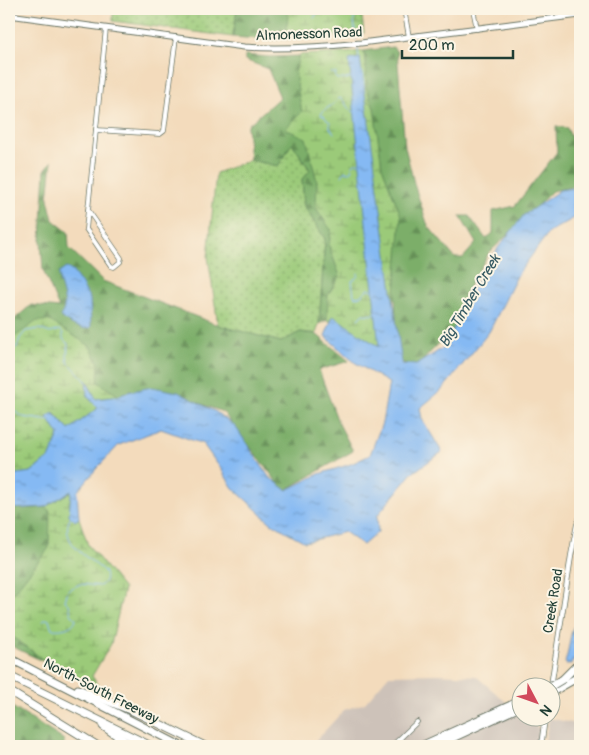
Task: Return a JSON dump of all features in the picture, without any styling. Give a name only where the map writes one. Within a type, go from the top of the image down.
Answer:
[{"type":"highway","name":"North-South Freeway","points":[[9,658],[181,746]]},
{"type":"highway","points":[[562,680],[580,662]]},
{"type":"highway","points":[[36,672],[135,712],[205,746]]},
{"type":"highway","name":"North-South Freeway","points":[[9,676],[150,746]]},
{"type":"highway","points":[[562,686],[580,676]]},
{"type":"highway","points":[[9,691],[98,746]]},
{"type":"highway","points":[[435,746],[446,738],[512,705]]},
{"type":"highway","points":[[421,746],[446,738],[512,710]]},
{"type":"highway","points":[[89,716],[132,746]]},
{"type":"highway","points":[[578,746],[580,735]]},
{"type":"highway","points":[[578,746],[580,742]]},
{"type":"main road","name":"Almonesson Road","points":[[9,15],[244,47],[302,48],[360,43],[580,15]]},
{"type":"street","points":[[404,9],[409,37]]},
{"type":"street","points":[[473,9],[477,29]]},
{"type":"street","points":[[88,210],[121,258],[120,262],[114,267],[111,266],[86,228],[106,28]]},
{"type":"street","points":[[96,130],[160,134],[164,131],[176,38]]},
{"type":"street","name":"Creek Road","points":[[551,678],[571,556],[580,518]]},
{"type":"street","points":[[394,746],[417,722]]},
{"type":"street","points":[[540,746],[543,728]]},
{"type":"shaded area","points":[[437,674],[476,676],[512,707],[512,728],[540,729],[538,746],[311,746],[344,710],[365,703],[389,675]]},
{"type":"shaded area","points":[[562,721],[577,724],[571,746],[544,746],[547,728],[562,728]]},
{"type":"green space","points":[[113,9],[184,9],[194,13],[196,9],[237,9],[233,37],[113,21]]},
{"type":"green space","points":[[237,9],[289,9],[286,31],[292,39],[271,40],[233,37]]},
{"type":"green space","points":[[289,9],[361,9],[364,33],[292,39],[286,31]]},
{"type":"green space","points":[[393,47],[397,52],[405,147],[415,187],[428,226],[455,258],[463,258],[476,243],[460,216],[469,216],[486,239],[493,233],[493,211],[515,206],[557,152],[556,126],[567,128],[580,157],[580,185],[552,191],[489,253],[466,292],[455,327],[416,367],[398,361],[395,294],[401,216],[382,167],[374,108],[366,87],[366,62],[363,51]]},
{"type":"green space","points":[[363,51],[366,62],[366,87],[374,108],[382,167],[401,216],[395,294],[383,348],[327,320],[328,295],[340,276],[329,246],[331,230],[316,208],[317,181],[306,138],[285,129],[302,112],[295,74],[299,55]]},
{"type":"green space","points":[[245,55],[270,57],[299,56],[296,74],[306,138],[317,181],[316,208],[331,229],[329,246],[340,276],[328,295],[327,320],[319,324],[325,239],[304,206],[302,179],[310,170],[292,143],[278,166],[250,160],[247,126],[280,97],[268,69],[245,60]]},
{"type":"green space","points":[[292,143],[310,170],[302,179],[304,206],[325,239],[319,324],[316,334],[300,332],[281,342],[218,325],[208,257],[216,173],[250,160],[278,166]]},
{"type":"green space","points":[[52,161],[48,199],[53,220],[68,232],[69,248],[103,281],[218,325],[281,342],[300,332],[316,334],[349,361],[319,370],[338,422],[353,451],[284,491],[223,412],[167,391],[119,396],[97,382],[99,364],[9,341],[9,324],[31,305],[59,308],[43,270],[41,241],[45,170]]},
{"type":"green space","points":[[37,321],[50,321],[90,346],[99,364],[98,382],[119,396],[96,399],[87,381],[98,408],[69,430],[54,413],[48,417],[59,435],[50,457],[31,472],[9,475],[9,341]]},
{"type":"green space","points":[[72,491],[75,521],[79,518],[88,545],[124,589],[111,644],[92,676],[100,688],[49,664],[9,634],[9,598],[49,548],[50,511],[45,507]]},
{"type":"green space","points":[[45,507],[50,511],[49,548],[9,598],[9,509]]},
{"type":"green space","points":[[9,634],[49,664],[9,645]]},
{"type":"green space","points":[[9,705],[64,740],[64,746],[9,746]]},
{"type":"water","name":"Big Timber Creek","points":[[360,58],[402,364],[416,365],[446,346],[469,294],[498,248],[524,215],[560,190],[580,187],[580,216],[549,232],[518,274],[489,332],[442,390],[420,408],[422,419],[442,452],[411,474],[377,516],[378,532],[363,545],[345,532],[305,542],[271,523],[233,488],[203,444],[161,429],[119,445],[97,468],[77,492],[79,518],[75,521],[69,515],[71,491],[45,507],[9,509],[9,475],[31,472],[50,457],[59,435],[47,417],[53,413],[69,430],[98,408],[87,396],[86,380],[96,399],[119,396],[123,393],[152,387],[178,392],[216,412],[235,426],[269,477],[287,490],[319,474],[351,464],[370,455],[382,423],[389,383],[354,362],[325,336],[333,316],[379,347],[349,60]]},
{"type":"water","points":[[66,268],[73,272],[90,299],[91,326],[88,329],[73,325],[60,316],[63,311],[64,300],[59,273]]},
{"type":"water","points":[[580,626],[580,652],[571,664],[566,664],[573,628]]},
{"type":"waterway","points":[[314,18],[322,9]]},
{"type":"waterway","points":[[353,9],[356,40]]},
{"type":"waterway","points":[[357,44],[359,58]]},
{"type":"waterway","points":[[362,71],[364,87]]},
{"type":"waterway","points":[[331,73],[336,73],[335,77],[337,79],[352,77]]},
{"type":"waterway","points":[[334,133],[330,128],[330,122],[321,115],[323,111],[340,98],[349,109],[355,112]]},
{"type":"waterway","points":[[342,176],[345,171],[351,171],[355,163],[360,163]]},
{"type":"waterway","points":[[358,273],[358,276],[352,281],[354,296],[360,296],[367,289],[373,290]]},
{"type":"waterway","points":[[358,319],[363,314],[372,315],[376,312]]},
{"type":"waterway","points":[[9,353],[17,347],[20,338],[26,331],[39,329],[50,333],[60,330],[63,333],[63,339],[68,344],[68,362],[87,382]]},
{"type":"waterway","points":[[9,413],[16,412],[23,417],[51,421]]},
{"type":"waterway","points":[[77,499],[78,490]]},
{"type":"waterway","points":[[43,621],[49,620],[53,629],[63,629],[70,626],[76,619],[71,614],[69,604],[65,601],[68,590],[80,584],[100,586],[104,583],[104,571],[82,554],[71,541],[68,534],[71,516]]}]
